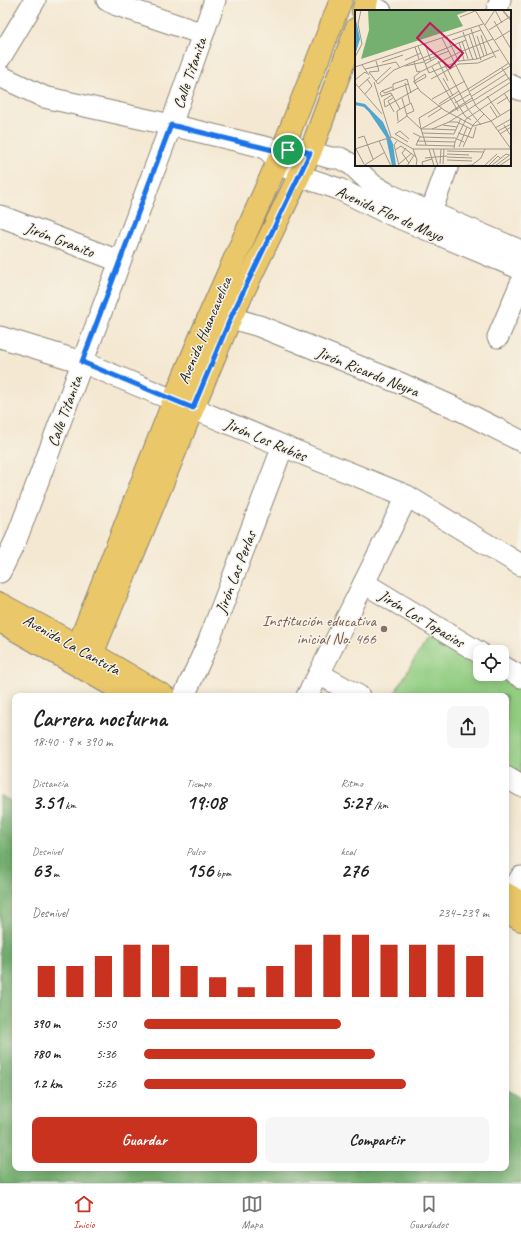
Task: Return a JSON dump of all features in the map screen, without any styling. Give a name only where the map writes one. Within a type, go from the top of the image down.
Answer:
[{"type":"main road","name":"Avenida Huancavelica","points":[[82,658],[183,404],[221,315],[275,153],[341,0]]},
{"type":"main road","name":"Avenida Huancavelica","points":[[221,315],[300,176],[355,33]]},
{"type":"main road","name":"Avenida La Cantuta","points":[[0,604],[82,658],[127,693]]},
{"type":"main road","name":"Avenida La Cantuta","points":[[0,621],[158,693]]},
{"type":"main road","points":[[510,901],[521,920]]},
{"type":"street","points":[[0,58],[35,0]]},
{"type":"street","points":[[107,0],[117,5],[203,34]]},
{"type":"street","name":"Calle Titanita","points":[[0,572],[16,540],[171,125],[215,0]]},
{"type":"street","points":[[497,10],[500,0]]},
{"type":"street","name":"Avenida Flor de Mayo","points":[[0,76],[44,97],[171,125],[275,153],[300,176],[339,189],[385,212],[521,269]]},
{"type":"street","points":[[511,85],[521,90]]},
{"type":"street","name":"Avenida Flor de Mayo","points":[[275,153],[288,150],[303,150],[331,158],[340,158],[352,165],[374,185],[390,195],[521,252]]},
{"type":"street","points":[[431,212],[448,166]]},
{"type":"street","name":"Jirón Granito","points":[[0,216],[119,261]]},
{"type":"street","points":[[498,338],[521,283]]},
{"type":"street","name":"Jirón Ricardo Neyra","points":[[221,315],[258,326],[402,384],[520,437]]},
{"type":"street","name":"Jirón Los Rubíes","points":[[0,337],[82,362],[407,496],[521,565]]},
{"type":"street","name":"Jirón Las Perlas","points":[[185,693],[208,643],[283,446]]},
{"type":"street","points":[[309,693],[320,674],[407,496]]},
{"type":"street","name":"Jirón Los Topacios","points":[[364,583],[473,649]]},
{"type":"street","points":[[509,670],[521,677]]},
{"type":"street","points":[[320,674],[355,693]]},
{"type":"street","points":[[509,779],[521,786]]},
{"type":"street","points":[[510,901],[521,877]]},
{"type":"green space","points":[[430,633],[473,658],[473,681],[509,681],[509,678],[521,685],[521,778],[509,772],[509,693],[395,693]]},
{"type":"green space","points":[[0,795],[12,802],[12,1171],[509,1171],[509,1091],[521,1097],[521,1183],[0,1183]]},
{"type":"place","name":"Institución educativa inicial No. 466","points":[[384,629]]},
{"type":"route","points":[[171,125],[281,152],[288,150],[303,150],[310,153],[231,317],[193,408],[82,362],[171,125]]}]
